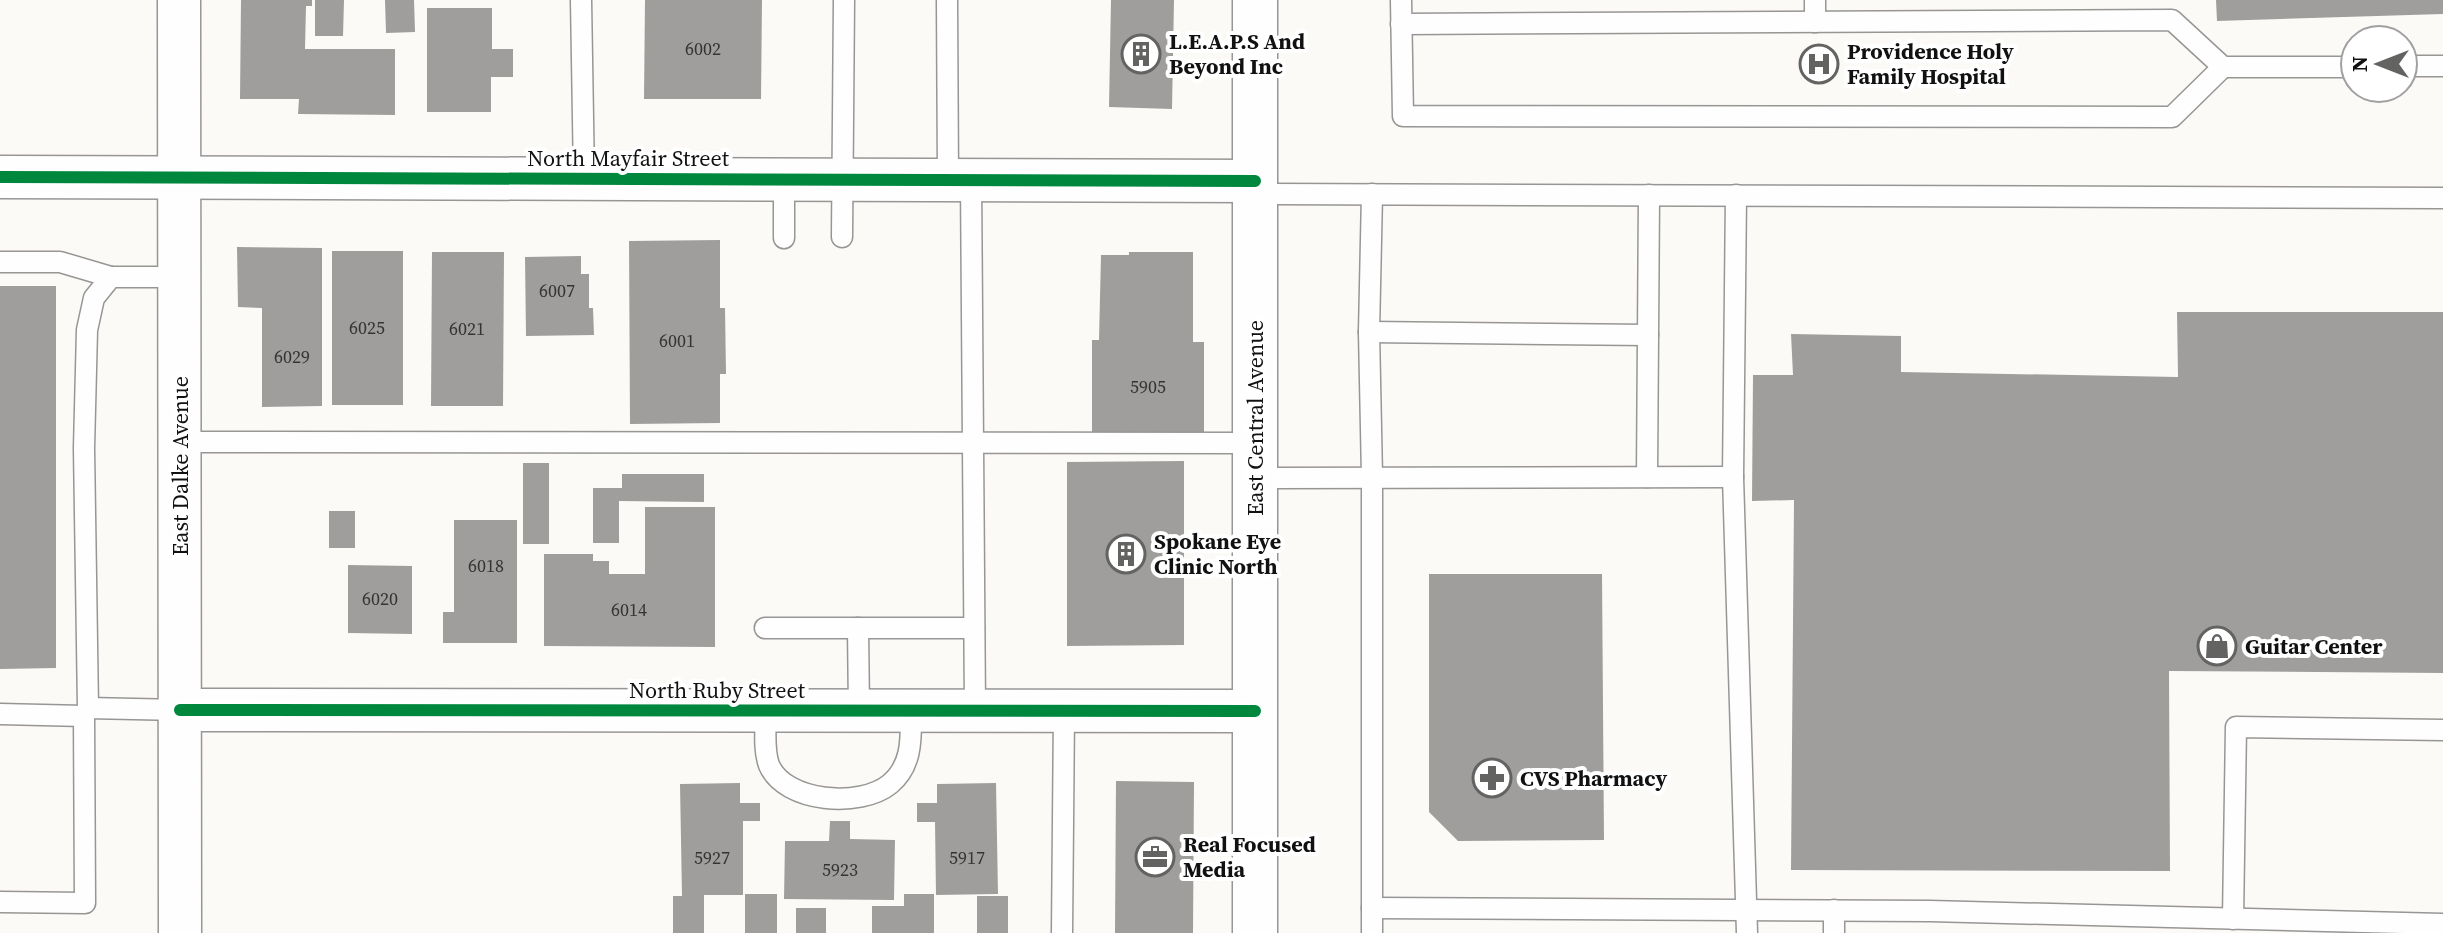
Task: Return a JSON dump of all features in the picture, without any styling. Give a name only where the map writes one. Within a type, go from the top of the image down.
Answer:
[{"type":"street","name":"East Dalke Avenue","points":[[179,0],[180,933]]},
{"type":"street","name":"East Central Avenue","points":[[1255,0],[1255,933]]},
{"type":"street","name":"North Mayfair Street","points":[[0,177],[842,179],[1255,187]]},
{"type":"street","name":"North Ruby Street","points":[[180,710],[1255,711]]},
{"type":"lane","points":[[581,0],[584,178]]},
{"type":"lane","points":[[842,237],[844,0]]},
{"type":"lane","points":[[947,0],[972,442],[975,710]]},
{"type":"lane","points":[[1401,0],[1403,116],[2172,117],[2223,67]]},
{"type":"lane","points":[[1815,0],[1815,22]]},
{"type":"lane","points":[[1401,24],[2172,20],[2223,67],[2339,67]]},
{"type":"lane","points":[[2419,66],[2443,66]]},
{"type":"lane","points":[[784,179],[784,238]]},
{"type":"lane","points":[[1255,187],[1372,194],[2443,198]]},
{"type":"lane","points":[[1372,194],[1369,332],[1372,933]]},
{"type":"lane","points":[[1647,477],[1649,195]]},
{"type":"lane","points":[[1736,195],[1733,477],[1747,933]]},
{"type":"lane","points":[[0,262],[60,262],[111,277],[180,277]]},
{"type":"lane","points":[[0,902],[85,903],[84,448],[87,330],[94,298],[111,277]]},
{"type":"lane","points":[[1369,332],[1648,335]]},
{"type":"lane","points":[[180,442],[972,442],[1255,460],[1372,477],[1733,477]]},
{"type":"lane","points":[[765,628],[974,628]]},
{"type":"lane","points":[[858,628],[859,710]]},
{"type":"lane","points":[[0,714],[180,710]]},
{"type":"lane","points":[[766,710],[769,765],[778,779],[811,795],[834,799],[870,794],[890,784],[904,767],[910,752],[911,710]]},
{"type":"lane","points":[[1062,933],[1064,711]]},
{"type":"lane","points":[[2233,919],[2236,727],[2443,730]]},
{"type":"lane","points":[[1372,908],[1930,911],[2032,924],[2233,919],[2443,924]]},
{"type":"lane","points":[[1834,910],[1834,933]]},
{"type":"lane","points":[[1930,911],[1930,933]]},
{"type":"lane","points":[[2443,912],[2443,933]]},
{"type":"building","points":[[241,0],[312,0],[312,6],[306,6],[305,49],[395,49],[395,115],[298,114],[299,99],[240,99]]},
{"type":"building","points":[[315,0],[344,0],[343,36],[315,36]]},
{"type":"building","points":[[385,0],[414,0],[415,32],[386,33]]},
{"type":"building","points":[[645,0],[762,0],[761,99],[644,99]]},
{"type":"building","name":"L.E.A.P.S And Beyond Inc","points":[[1111,0],[1174,0],[1172,109],[1109,107]]},
{"type":"building","points":[[2216,0],[2443,0],[2443,14],[2217,21]]},
{"type":"building","points":[[427,8],[492,8],[492,49],[513,49],[513,77],[491,77],[491,112],[427,112]]},
{"type":"building","points":[[720,240],[720,308],[725,308],[726,374],[720,374],[720,423],[630,424],[629,241]]},
{"type":"building","points":[[237,247],[322,248],[322,406],[262,407],[262,308],[238,307]]},
{"type":"building","points":[[332,251],[403,251],[403,405],[332,405]]},
{"type":"building","points":[[432,252],[504,252],[503,406],[431,406]]},
{"type":"building","points":[[1129,252],[1193,252],[1193,342],[1204,342],[1204,432],[1092,432],[1092,340],[1099,340],[1101,255],[1129,255]]},
{"type":"building","points":[[581,256],[581,274],[589,274],[589,308],[593,308],[594,335],[526,336],[525,257]]},
{"type":"building","points":[[0,286],[56,286],[56,668],[0,669]]},
{"type":"building","points":[[2177,312],[2443,312],[2443,673],[2169,671],[2170,871],[1791,870],[1794,500],[1752,501],[1753,375],[1793,375],[1791,334],[1901,336],[1901,372],[2178,377]]},
{"type":"building","name":"Spokane Eye Clinic North","points":[[1184,461],[1184,645],[1067,646],[1067,462]]},
{"type":"building","points":[[523,463],[549,463],[549,544],[523,544]]},
{"type":"building","points":[[622,474],[704,474],[704,502],[619,501],[619,543],[593,543],[593,488],[622,488]]},
{"type":"building","points":[[645,507],[715,507],[715,647],[544,646],[544,554],[593,554],[593,561],[609,561],[609,574],[645,574]]},
{"type":"building","points":[[329,511],[355,511],[355,548],[329,548]]},
{"type":"building","points":[[454,520],[517,520],[517,643],[443,643],[443,612],[454,612]]},
{"type":"building","points":[[348,565],[412,566],[412,634],[348,633]]},
{"type":"building","name":"CVS Pharmacy","points":[[1429,574],[1602,574],[1604,840],[1458,841],[1429,812]]},
{"type":"building","name":"Real Focused Media","points":[[1116,781],[1194,782],[1193,933],[1115,933]]},
{"type":"building","points":[[740,783],[740,803],[760,803],[760,821],[743,821],[743,895],[704,895],[704,933],[673,933],[673,896],[682,896],[680,784]]},
{"type":"building","points":[[996,783],[998,894],[936,895],[935,822],[917,822],[917,803],[937,803],[937,784]]},
{"type":"building","points":[[830,821],[850,821],[850,839],[895,840],[894,900],[784,899],[785,841],[829,841]]},
{"type":"building","points":[[745,894],[777,894],[777,933],[745,933]]},
{"type":"building","points":[[904,894],[934,894],[934,933],[872,933],[872,906],[904,906]]},
{"type":"building","points":[[977,896],[1008,896],[1008,933],[977,933]]},
{"type":"building","points":[[796,908],[826,908],[826,933],[796,933]]},
{"type":"cycle path","points":[[0,177],[1255,181]]},
{"type":"cycle path","points":[[180,710],[1255,711]]},
{"type":"place","name":"L.E.A.P.S And Beyond Inc","points":[[1141,54]]},
{"type":"place","name":"Providence Holy Family Hospital","points":[[1819,64]]},
{"type":"place","name":"Spokane Eye Clinic North","points":[[1126,554]]},
{"type":"place","name":"Guitar Center","points":[[2217,646]]},
{"type":"place","name":"CVS Pharmacy","points":[[1492,778]]},
{"type":"place","name":"Real Focused Media","points":[[1155,857]]}]
